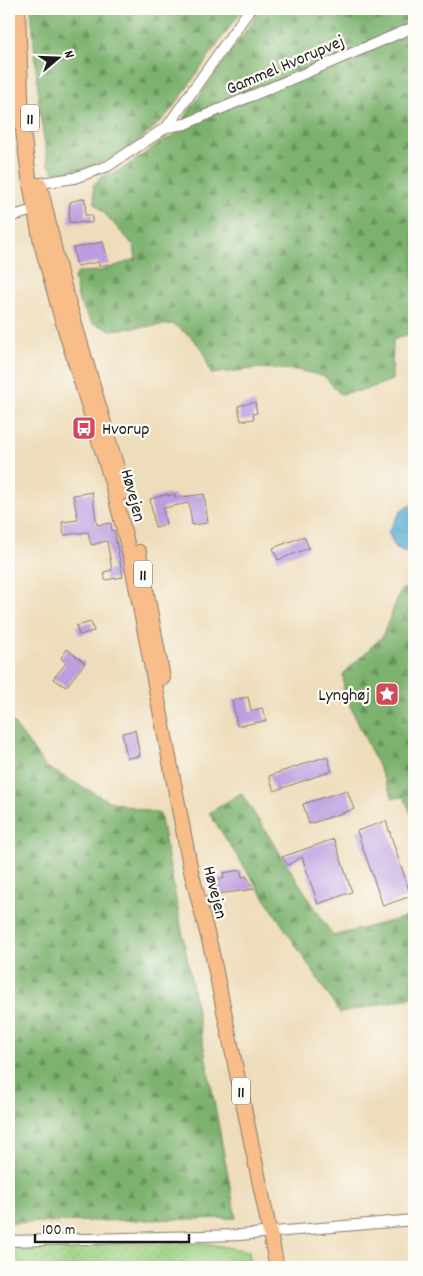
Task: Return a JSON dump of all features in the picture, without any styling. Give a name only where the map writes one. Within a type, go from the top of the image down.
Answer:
[{"type":"main road","name":"Høvejen","points":[[18,9],[22,124],[60,313],[112,484],[130,555],[191,871],[211,948],[277,1267]]},
{"type":"street","name":"Gammel Hvorupvej","points":[[35,184],[74,178],[108,166],[167,127],[250,9]]},
{"type":"street","name":"Gammel Hvorupvej","points":[[167,127],[185,124],[414,27]]},
{"type":"street","points":[[9,217],[39,208]]},
{"type":"street","points":[[9,1240],[270,1233],[414,1220]]},
{"type":"green space","points":[[9,9],[10,116],[9,117]]},
{"type":"green space","points":[[31,9],[243,9],[174,106],[150,132],[136,143],[105,161],[71,171],[54,172],[48,164],[40,113]]},
{"type":"green space","points":[[261,9],[414,9],[414,336],[411,333],[393,340],[392,380],[365,390],[340,394],[324,376],[297,370],[261,368],[211,374],[203,350],[190,336],[173,324],[111,330],[92,323],[79,302],[74,277],[79,272],[100,271],[136,259],[134,246],[95,203],[93,185],[100,178],[122,169],[160,142],[174,136],[189,111]]},
{"type":"green space","points":[[414,584],[414,821],[404,797],[393,798],[344,693],[343,674],[382,637],[401,590]]},
{"type":"green space","points":[[9,717],[46,767],[109,801],[160,814],[236,1218],[9,1223]]},
{"type":"green space","points":[[241,793],[333,936],[414,915],[414,997],[340,1013],[209,813]]},
{"type":"green space","points":[[204,1243],[249,1251],[251,1267],[9,1267],[9,1246]]},
{"type":"water","points":[[414,504],[414,557],[395,547],[388,532],[402,509]]},
{"type":"building","points":[[85,198],[85,215],[92,215],[92,223],[69,222],[70,202]]},
{"type":"building","points":[[103,242],[109,264],[99,266],[98,262],[77,266],[73,248]]},
{"type":"building","points":[[255,402],[257,413],[253,414],[254,419],[241,421],[238,406]]},
{"type":"building","points":[[92,492],[97,525],[111,523],[112,531],[114,530],[123,577],[105,580],[104,572],[112,570],[107,541],[91,545],[88,532],[64,535],[62,522],[78,520],[73,495]]},
{"type":"building","points":[[168,494],[168,496],[175,494],[175,498],[204,494],[208,523],[192,525],[189,503],[163,508],[166,525],[155,527],[150,499]]},
{"type":"building","points":[[304,536],[309,548],[278,560],[273,548]]},
{"type":"building","points":[[91,622],[94,631],[79,635],[76,626]]},
{"type":"building","points":[[67,649],[85,663],[66,687],[53,679],[66,663],[61,658]]},
{"type":"building","points":[[248,697],[251,711],[262,708],[266,721],[237,726],[232,700]]},
{"type":"building","points":[[135,730],[140,756],[127,758],[122,733]]},
{"type":"building","points":[[327,756],[332,771],[274,791],[269,776]]},
{"type":"building","points":[[347,790],[354,809],[309,824],[303,804]]},
{"type":"building","points":[[386,821],[411,896],[383,906],[357,831]]},
{"type":"building","points":[[334,839],[352,892],[318,904],[302,857],[288,865],[282,857]]},
{"type":"building","points":[[241,870],[242,877],[246,876],[254,889],[218,894],[215,880],[224,878],[223,873]]},
{"type":"place","name":"Hvorup","points":[[84,428]]},
{"type":"place","name":"Lynghøj","points":[[387,694]]}]
